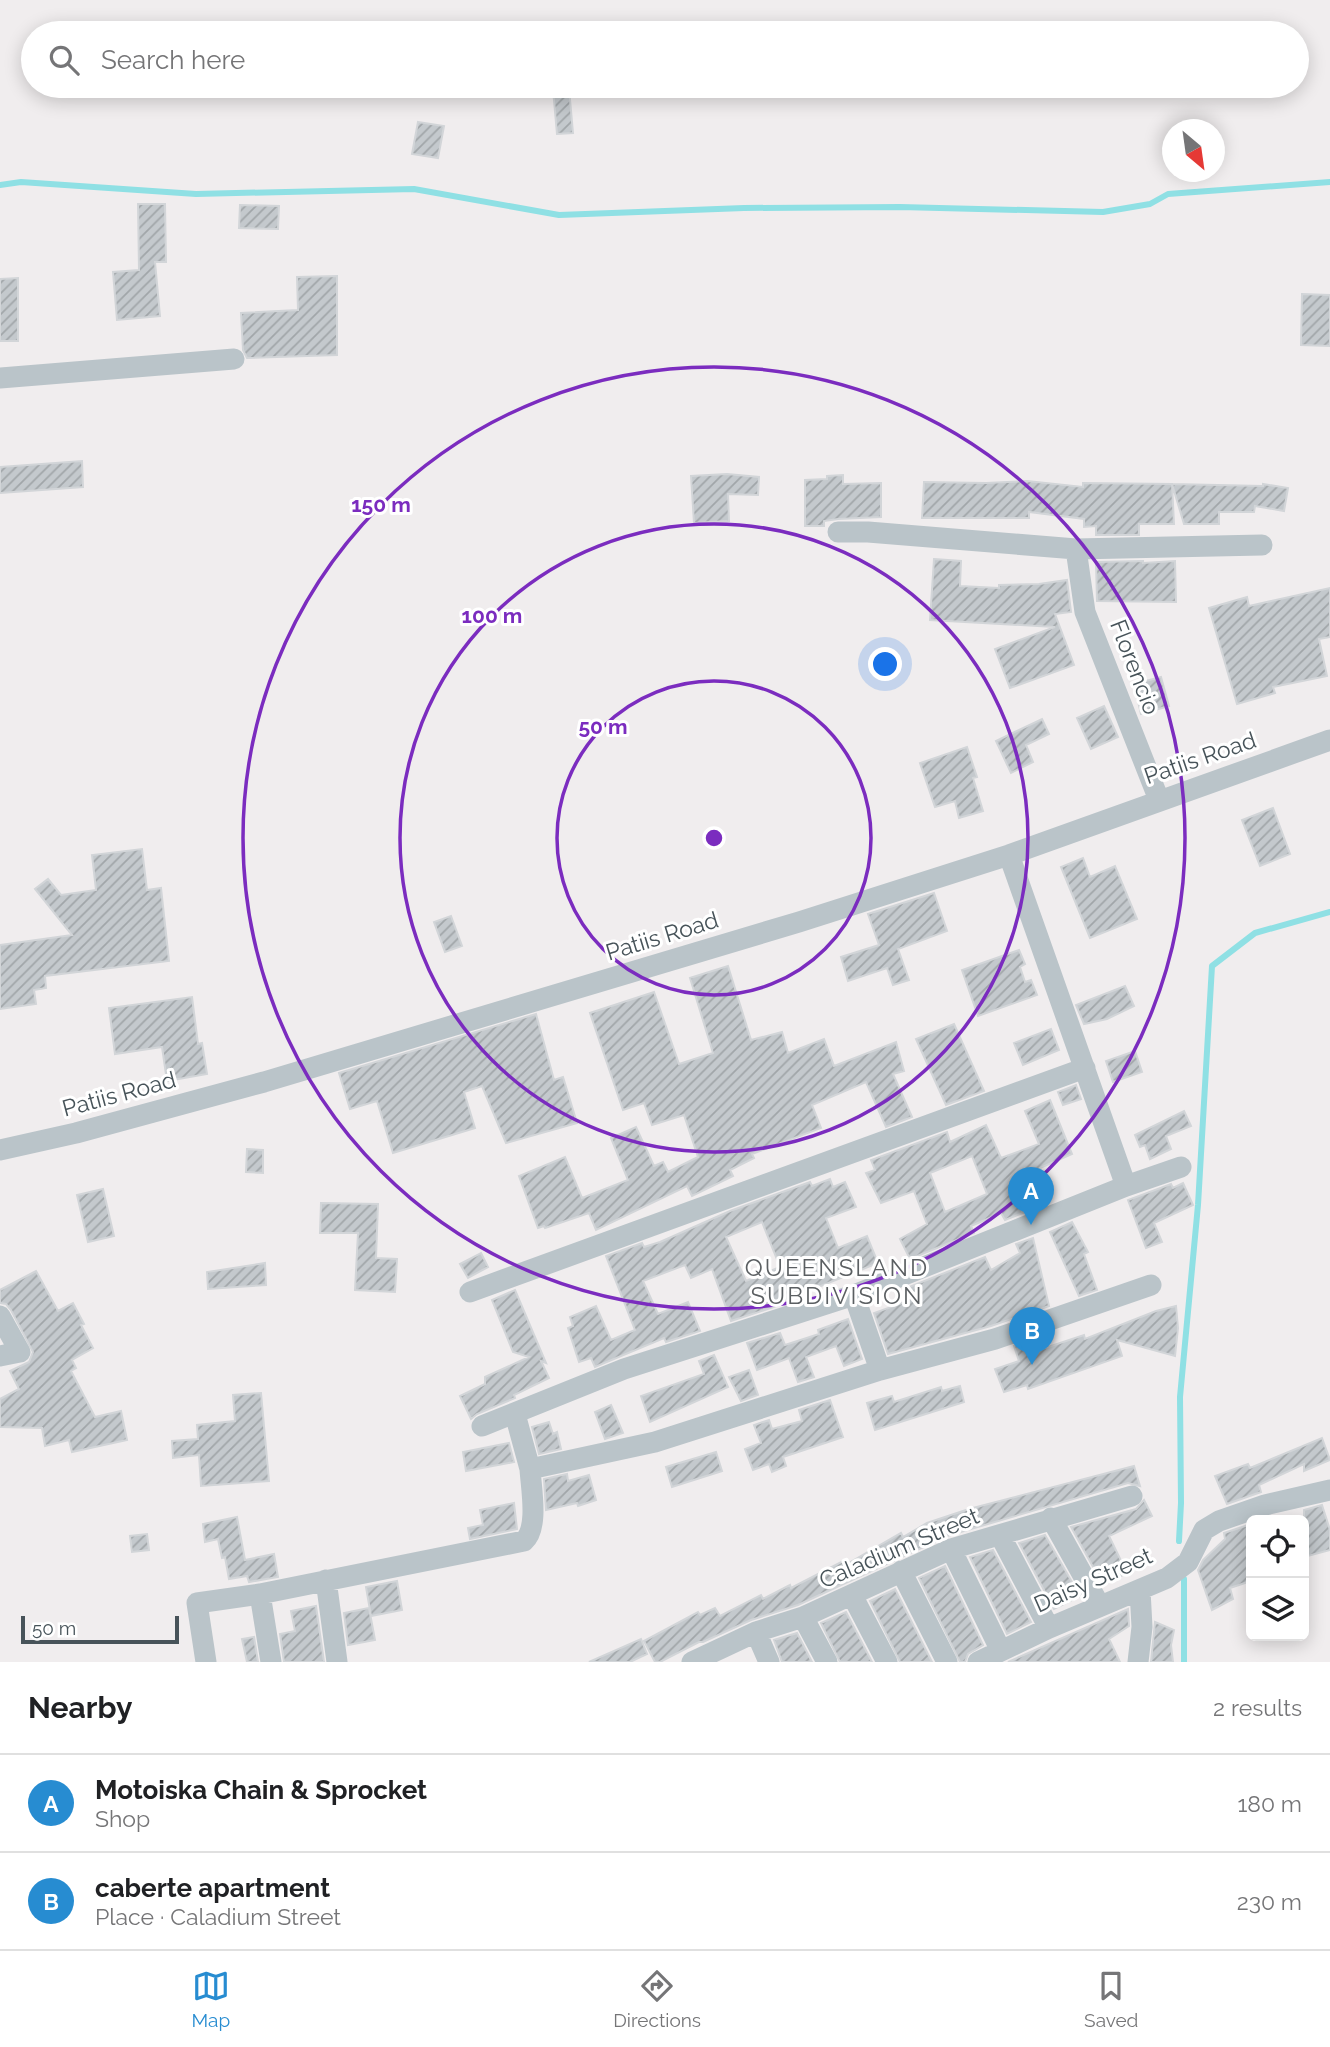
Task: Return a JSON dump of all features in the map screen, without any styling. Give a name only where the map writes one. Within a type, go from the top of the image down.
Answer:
[{"type":"street","points":[[0,378],[234,359]]},
{"type":"street","points":[[838,532],[868,532],[1076,549],[1262,545]]},
{"type":"street","name":"Florencio","points":[[1076,549],[1086,612],[1160,800]]},
{"type":"street","name":"Patiis Road","points":[[0,1150],[76,1133],[264,1082],[786,926],[1009,855],[1330,740]]},
{"type":"street","points":[[1009,855],[1126,1186]]},
{"type":"street","points":[[470,1293],[1085,1068]]},
{"type":"street","points":[[482,1426],[624,1369],[854,1295],[1126,1186],[1181,1167]]},
{"type":"street","points":[[530,1469],[655,1442],[880,1370],[995,1339],[1151,1285]]},
{"type":"street","points":[[854,1295],[880,1370]]},
{"type":"street","points":[[0,1316],[20,1353],[0,1356]]},
{"type":"street","points":[[206,1662],[197,1603],[260,1594],[524,1541],[530,1536],[533,1524],[530,1469],[515,1414]]},
{"type":"street","name":"Caladium Street","points":[[696,1661],[756,1632],[803,1617],[951,1549],[1132,1496]]},
{"type":"street","name":"Daisy Street","points":[[978,1662],[1049,1628],[1167,1578],[1188,1562],[1204,1530],[1212,1525],[1265,1505],[1329,1496]]},
{"type":"street","points":[[1051,1518],[1100,1606]]},
{"type":"street","points":[[1000,1535],[1049,1628]]},
{"type":"street","points":[[951,1549],[1001,1651]]},
{"type":"street","points":[[901,1571],[947,1662]]},
{"type":"street","points":[[326,1580],[337,1662]]},
{"type":"street","points":[[1138,1662],[1142,1627],[1140,1590]]},
{"type":"street","points":[[260,1594],[271,1662]]},
{"type":"street","points":[[852,1595],[887,1662]]},
{"type":"street","points":[[803,1617],[827,1662]]},
{"type":"street","points":[[756,1632],[769,1662]]},
{"type":"building","points":[[554,98],[570,98],[573,133],[557,134]]},
{"type":"building","points":[[418,122],[444,126],[438,158],[412,154]]},
{"type":"building","points":[[138,204],[165,204],[166,262],[155,262],[160,316],[117,320],[113,272],[139,270]]},
{"type":"building","points":[[240,205],[279,206],[278,229],[239,228]]},
{"type":"building","points":[[337,276],[337,355],[247,358],[243,350],[241,313],[298,310],[297,277]]},
{"type":"building","points":[[18,278],[18,341],[0,341],[0,279]]},
{"type":"building","points":[[1302,294],[1330,295],[1330,346],[1301,345]]},
{"type":"building","points":[[82,461],[83,487],[0,493],[0,467]]},
{"type":"building","points":[[727,474],[759,477],[758,495],[728,494],[729,521],[694,523],[691,476]]},
{"type":"building","points":[[843,475],[843,484],[881,483],[881,517],[838,519],[824,521],[824,526],[805,526],[805,480]]},
{"type":"building","points":[[1027,481],[1083,487],[1083,483],[1172,484],[1174,524],[1139,524],[1139,535],[1096,535],[1096,526],[1084,527],[1084,519],[1029,512],[1029,518],[922,518],[924,482]]},
{"type":"building","points":[[1172,484],[1263,484],[1288,488],[1284,511],[1255,506],[1254,512],[1219,512],[1219,524],[1184,524]]},
{"type":"building","points":[[934,559],[961,561],[960,586],[999,588],[999,585],[1067,580],[1071,612],[1055,614],[1074,665],[1010,688],[995,649],[1055,627],[930,620]]},
{"type":"building","points":[[1175,561],[1176,602],[1097,601],[1096,562]]},
{"type":"building","points":[[1330,588],[1330,637],[1319,639],[1327,676],[1273,687],[1275,693],[1237,704],[1209,608],[1247,597],[1249,606]]},
{"type":"building","points":[[1161,677],[1169,706],[1141,714],[1134,684]]},
{"type":"building","points":[[1104,706],[1118,737],[1091,749],[1077,718]]},
{"type":"building","points":[[1042,719],[1049,734],[1026,745],[1033,762],[1011,773],[996,741]]},
{"type":"building","points":[[967,747],[977,777],[973,778],[983,811],[959,818],[955,801],[935,807],[920,763]]},
{"type":"building","points":[[1273,808],[1290,854],[1260,866],[1242,820]]},
{"type":"building","points":[[142,849],[147,890],[161,888],[169,961],[45,976],[46,988],[34,990],[36,1004],[0,1009],[0,945],[72,935],[35,889],[48,879],[61,895],[96,890],[92,855]]},
{"type":"building","points":[[1083,858],[1090,877],[1115,866],[1137,919],[1090,938],[1061,867]]},
{"type":"building","points":[[934,893],[947,931],[898,949],[909,980],[893,985],[887,968],[848,981],[841,957],[879,945],[868,914]]},
{"type":"building","points":[[451,916],[462,946],[445,952],[434,922]]},
{"type":"building","points":[[1019,950],[1025,964],[1020,967],[1025,982],[1031,980],[1037,995],[978,1016],[962,970]]},
{"type":"building","points":[[728,966],[751,1040],[782,1032],[788,1053],[824,1039],[834,1066],[896,1042],[904,1071],[893,1074],[912,1117],[886,1127],[866,1082],[812,1105],[821,1128],[752,1154],[754,1158],[730,1170],[733,1176],[692,1196],[687,1186],[596,1230],[589,1213],[538,1228],[519,1176],[565,1157],[582,1198],[628,1180],[611,1138],[636,1127],[654,1166],[663,1162],[668,1172],[698,1157],[684,1115],[652,1125],[644,1103],[623,1110],[590,1013],[654,992],[679,1064],[713,1053],[690,978]]},
{"type":"building","points":[[1125,986],[1134,1006],[1107,1019],[1084,1024],[1076,1005]]},
{"type":"building","points":[[192,997],[198,1044],[202,1043],[207,1074],[167,1081],[162,1047],[115,1054],[109,1008]]},
{"type":"building","points":[[536,1014],[554,1080],[563,1077],[577,1123],[506,1143],[482,1086],[464,1092],[475,1128],[393,1153],[377,1101],[350,1109],[339,1073]]},
{"type":"building","points":[[954,1024],[984,1091],[946,1105],[916,1039]]},
{"type":"building","points":[[1051,1029],[1059,1050],[1023,1065],[1014,1043]]},
{"type":"building","points":[[1135,1051],[1142,1072],[1113,1082],[1106,1061]]},
{"type":"building","points":[[1076,1085],[1081,1099],[1063,1105],[1058,1092]]},
{"type":"building","points":[[1050,1100],[1072,1154],[1040,1168],[1049,1191],[1018,1203],[1023,1213],[1005,1220],[1001,1213],[971,1226],[974,1233],[910,1259],[900,1239],[927,1224],[914,1191],[881,1203],[866,1173],[875,1170],[871,1160],[947,1132],[950,1142],[986,1125],[1001,1158],[1039,1144],[1025,1111]],"holes":[[[972,1156],[987,1194],[945,1212],[930,1173]]]},
{"type":"building","points":[[1184,1111],[1191,1126],[1166,1136],[1171,1149],[1150,1159],[1145,1145],[1140,1147],[1135,1135]]},
{"type":"building","points":[[247,1149],[263,1150],[263,1173],[246,1172]]},
{"type":"building","points":[[830,1179],[833,1187],[845,1182],[856,1207],[826,1218],[838,1248],[867,1236],[878,1263],[776,1304],[777,1306],[731,1321],[712,1269],[691,1278],[685,1265],[643,1281],[658,1314],[688,1302],[700,1331],[666,1342],[664,1338],[595,1367],[591,1358],[579,1362],[568,1328],[573,1326],[570,1317],[596,1306],[611,1340],[635,1330],[606,1256],[642,1243],[644,1247],[660,1242],[730,1211],[810,1182],[812,1186]],"holes":[[[762,1222],[780,1267],[746,1281],[726,1237]]]},
{"type":"building","points":[[1183,1183],[1193,1205],[1154,1223],[1162,1242],[1146,1248],[1128,1200],[1171,1184],[1173,1188]]},
{"type":"building","points":[[103,1189],[114,1236],[88,1242],[77,1195]]},
{"type":"building","points":[[321,1203],[378,1204],[376,1258],[397,1259],[395,1292],[355,1290],[358,1233],[320,1233]]},
{"type":"building","points":[[1072,1222],[1088,1252],[1084,1254],[1097,1290],[1079,1296],[1050,1232]]},
{"type":"building","points":[[1033,1238],[1049,1306],[991,1326],[888,1354],[874,1313],[908,1301],[904,1289],[985,1257],[991,1270],[1020,1253],[1016,1244]]},
{"type":"building","points":[[481,1253],[488,1267],[468,1278],[460,1264]]},
{"type":"building","points":[[265,1263],[266,1285],[208,1289],[207,1272]]},
{"type":"building","points":[[36,1271],[58,1311],[73,1303],[93,1348],[72,1360],[76,1368],[71,1371],[95,1417],[121,1411],[127,1440],[72,1452],[69,1440],[45,1446],[42,1428],[0,1427],[0,1399],[19,1389],[10,1371],[29,1362],[33,1352],[11,1310],[6,1304],[0,1303],[0,1290]]},
{"type":"building","points":[[515,1290],[546,1363],[541,1361],[549,1378],[471,1419],[460,1396],[485,1384],[485,1377],[529,1357],[513,1352],[492,1300]]},
{"type":"building","points":[[1176,1306],[1178,1328],[1175,1356],[1117,1340],[1122,1356],[1028,1389],[1027,1385],[1004,1392],[995,1369],[1019,1361],[1014,1346],[1035,1339],[1039,1350],[1084,1335],[1085,1339],[1156,1311]]},
{"type":"building","points":[[848,1319],[862,1359],[844,1366],[836,1346],[806,1357],[814,1377],[798,1382],[789,1358],[757,1370],[747,1343],[780,1333],[785,1345],[819,1334],[818,1330]]},
{"type":"building","points":[[714,1355],[728,1387],[650,1422],[641,1396],[704,1374],[699,1361]]},
{"type":"building","points":[[749,1370],[758,1395],[741,1401],[729,1377]]},
{"type":"building","points":[[960,1386],[964,1402],[875,1430],[867,1403],[892,1396],[894,1402],[941,1387],[942,1391]]},
{"type":"building","points":[[261,1393],[269,1481],[201,1486],[199,1455],[173,1458],[172,1441],[198,1439],[197,1425],[235,1421],[233,1395]]},
{"type":"building","points":[[830,1400],[843,1437],[783,1457],[786,1466],[772,1472],[769,1464],[753,1470],[745,1449],[761,1443],[754,1425],[769,1420],[772,1429],[802,1421],[799,1410]]},
{"type":"building","points":[[611,1405],[623,1433],[605,1439],[595,1412]]},
{"type":"building","points":[[549,1422],[553,1434],[557,1432],[561,1449],[539,1454],[532,1427]]},
{"type":"building","points":[[1322,1438],[1330,1460],[1304,1471],[1304,1464],[1259,1485],[1261,1492],[1227,1504],[1215,1476],[1248,1464],[1250,1468]]},
{"type":"building","points":[[509,1443],[514,1462],[466,1471],[463,1452]]},
{"type":"building","points":[[716,1452],[722,1471],[672,1487],[666,1467]]},
{"type":"building","points":[[1134,1466],[1140,1486],[1128,1483],[947,1536],[798,1605],[751,1620],[660,1662],[655,1662],[644,1641],[698,1612],[700,1615],[715,1608],[720,1616],[761,1595],[763,1599],[790,1585],[791,1588],[845,1560],[847,1564],[901,1533],[903,1537],[927,1523],[969,1509]]},
{"type":"building","points":[[567,1474],[568,1481],[589,1475],[596,1500],[578,1506],[577,1503],[546,1510],[544,1479]]},
{"type":"building","points":[[1144,1500],[1152,1516],[1109,1536],[1127,1573],[1103,1585],[1071,1527],[1136,1509]]},
{"type":"building","points":[[514,1503],[517,1529],[470,1539],[468,1528],[483,1525],[480,1510]]},
{"type":"building","points":[[1322,1505],[1330,1530],[1330,1550],[1309,1556],[1309,1515],[1304,1515],[1304,1510]]},
{"type":"building","points":[[237,1517],[245,1560],[274,1554],[278,1577],[249,1582],[247,1576],[229,1579],[218,1539],[205,1542],[203,1524]]},
{"type":"building","points":[[1246,1526],[1246,1583],[1230,1588],[1233,1599],[1212,1610],[1198,1570],[1203,1560],[1225,1539],[1224,1533]]},
{"type":"building","points":[[147,1534],[149,1550],[132,1552],[130,1536]]},
{"type":"building","points":[[1045,1535],[1080,1596],[1054,1609],[1019,1543]]},
{"type":"building","points":[[993,1550],[1031,1622],[1007,1634],[970,1557]]},
{"type":"building","points":[[945,1566],[983,1645],[968,1654],[965,1662],[960,1662],[919,1578]]},
{"type":"building","points":[[397,1581],[402,1610],[371,1616],[366,1587]]},
{"type":"building","points":[[895,1589],[932,1662],[900,1662],[870,1601]]},
{"type":"building","points":[[316,1606],[324,1662],[284,1662],[280,1634],[295,1631],[291,1611]]},
{"type":"building","points":[[369,1608],[375,1640],[348,1645],[344,1613]]},
{"type":"building","points":[[1128,1609],[1129,1626],[1109,1639],[1120,1662],[1008,1662]]},
{"type":"building","points":[[846,1612],[872,1662],[840,1662],[821,1623]]},
{"type":"building","points":[[1155,1622],[1174,1630],[1171,1645],[1173,1662],[1151,1662]]},
{"type":"building","points":[[797,1633],[812,1662],[782,1662],[774,1640]]},
{"type":"building","points":[[254,1637],[258,1662],[247,1662],[242,1639]]},
{"type":"building","points":[[641,1639],[647,1654],[630,1662],[589,1662]]},
{"type":"waterway","points":[[0,185],[21,182],[196,194],[414,189],[559,215],[744,208],[900,207],[1103,212],[1150,204],[1168,194],[1330,182]]},
{"type":"waterway","points":[[1179,1541],[1180,1397],[1198,1205],[1212,966],[1255,933],[1330,912]]},
{"type":"waterway","points":[[1184,1579],[1184,1662]]},
{"type":"place","name":"Motoiska Chain & Sprocket","points":[[1031,1225]]},
{"type":"place","name":"caberte apartment","points":[[1032,1365]]},
{"type":"district","name":"QUEENSLAND SUBDIVISION","points":[[837,1282]]}]
